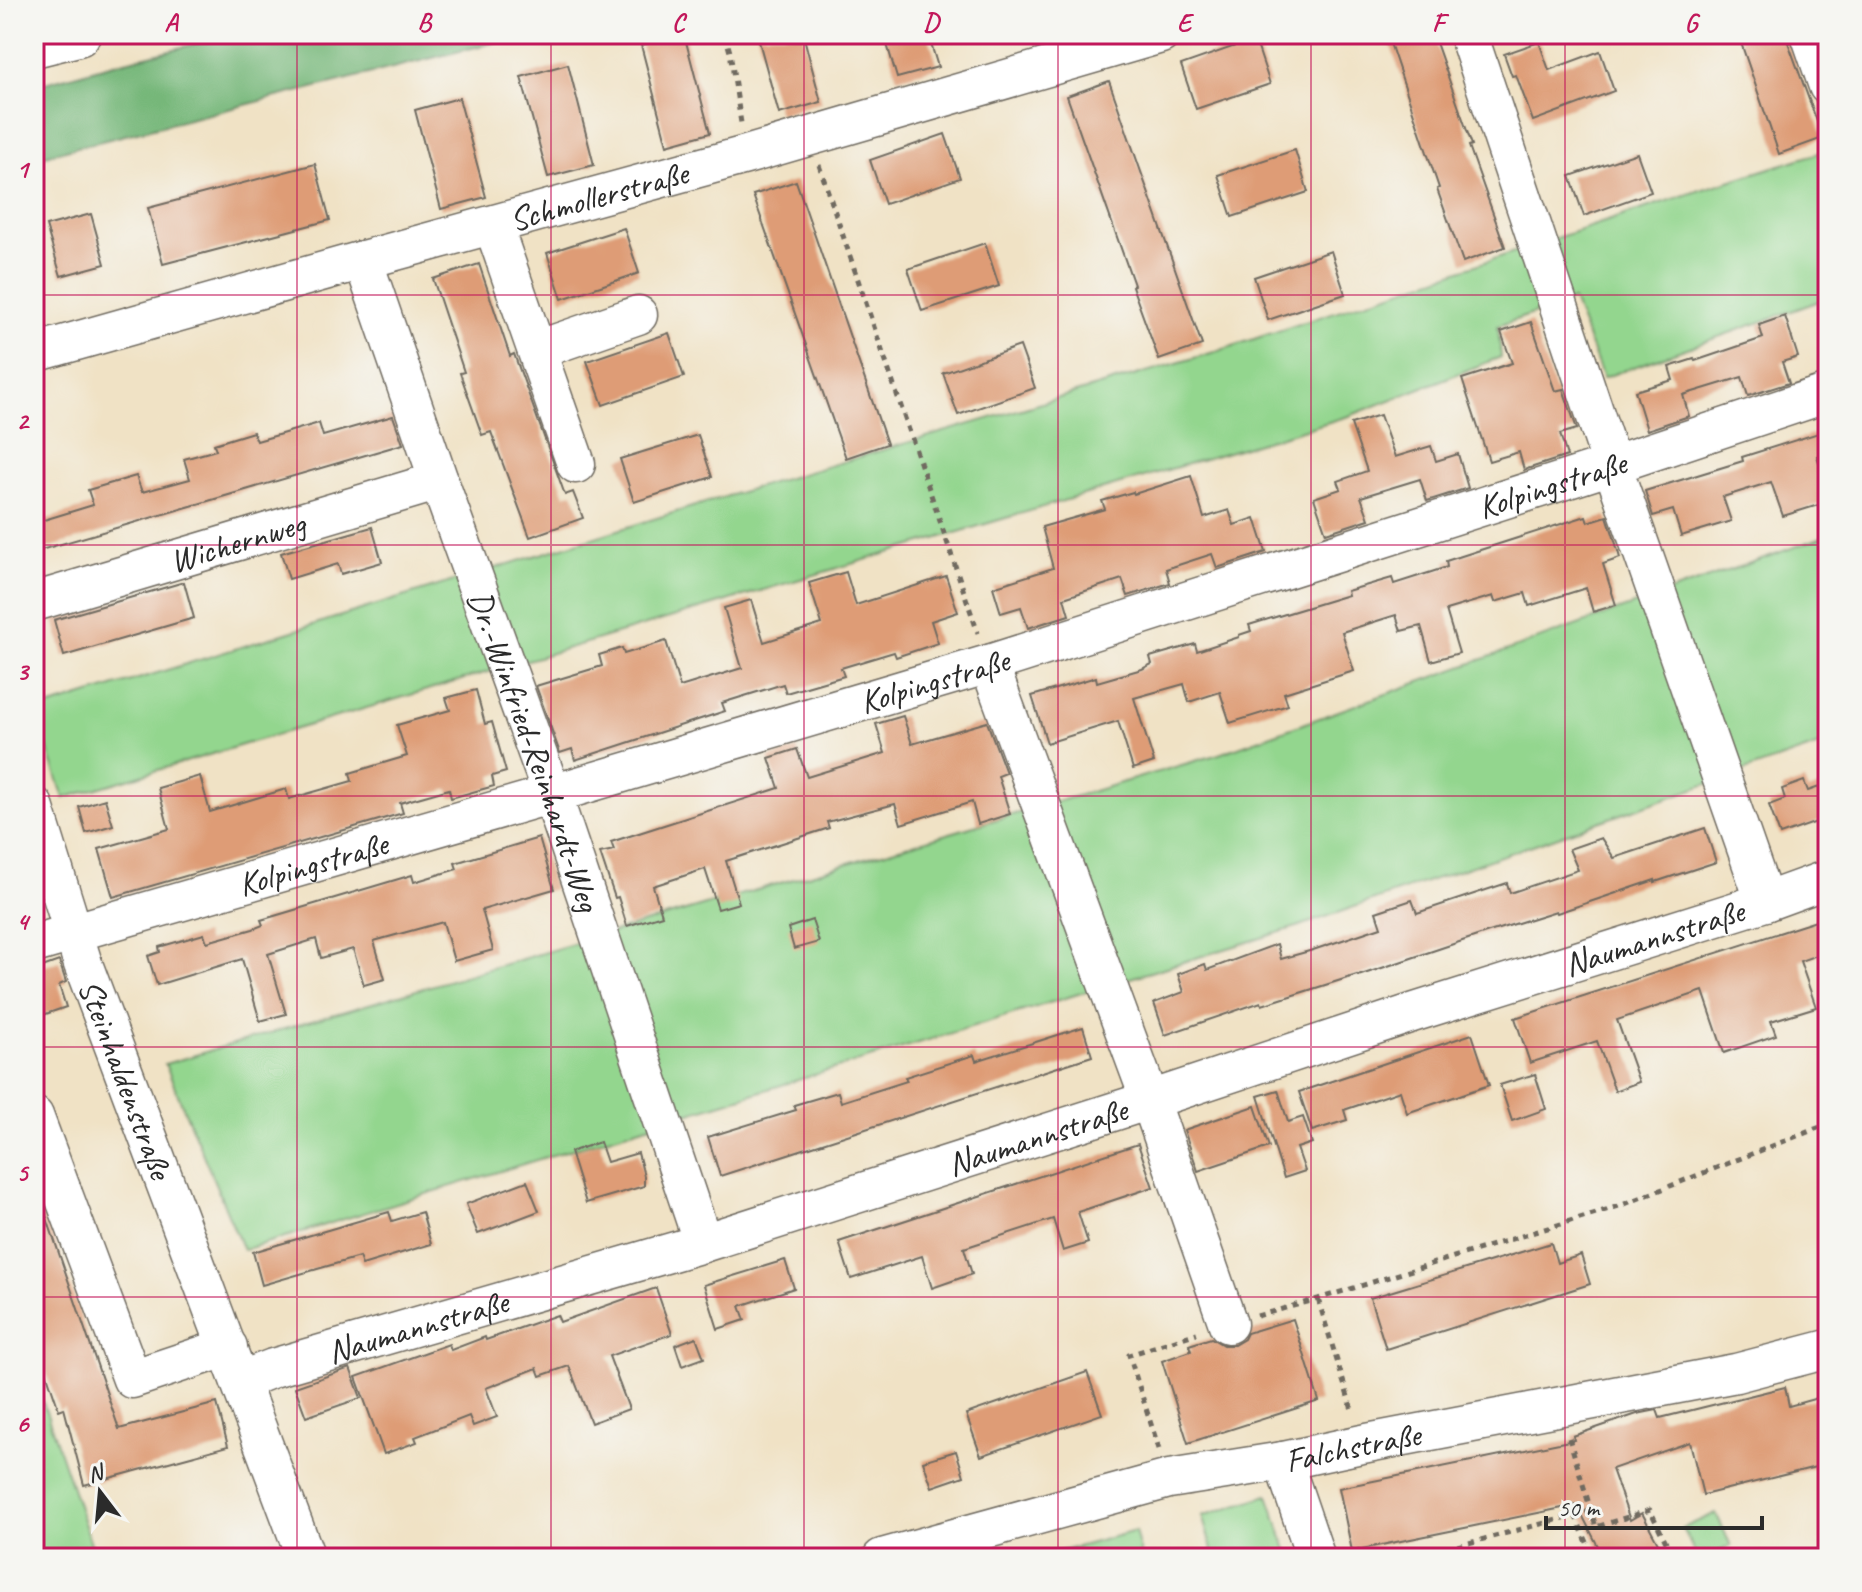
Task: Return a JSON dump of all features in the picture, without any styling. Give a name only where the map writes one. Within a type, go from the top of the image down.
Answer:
[{"type":"main road","points":[[34,45],[78,34]]},
{"type":"street","name":"Schmollerstraße","points":[[34,353],[810,137],[1161,34]]},
{"type":"street","points":[[1468,34],[1612,465],[1765,902]]},
{"type":"street","points":[[1810,34],[1828,86]]},
{"type":"street","points":[[493,225],[576,464]]},
{"type":"street","name":"Dr.-Winfried-Reinhardt-Weg","points":[[363,260],[552,794],[703,1243]]},
{"type":"street","points":[[537,350],[638,315]]},
{"type":"street","name":"Kolpingstraße","points":[[34,944],[989,664],[1828,393]]},
{"type":"street","name":"Wichernweg","points":[[34,602],[439,481]]},
{"type":"street","points":[[989,664],[1150,1100],[1228,1324]]},
{"type":"street","name":"Steinhaldenstraße","points":[[34,806],[73,932],[142,1123],[306,1558]]},
{"type":"street","name":"Naumannstraße","points":[[234,1364],[273,1368],[703,1243],[1765,902],[1828,879]]},
{"type":"street","points":[[34,1116],[132,1379],[234,1364]]},
{"type":"street","name":"Falchstraße","points":[[882,1558],[1169,1479],[1283,1461],[1736,1373],[1828,1349]]},
{"type":"street","points":[[1283,1461],[1316,1558]]},
{"type":"path","points":[[725,34],[746,155]]},
{"type":"path","points":[[810,137],[989,664]]},
{"type":"path","points":[[1169,1479],[1129,1355],[1622,1205],[1828,1124]]},
{"type":"path","points":[[1318,1299],[1362,1444]]},
{"type":"path","points":[[1560,1407],[1596,1527],[1650,1510],[1674,1558]]},
{"type":"path","points":[[1411,1558],[1591,1511]]},
{"type":"path","points":[[1575,1515],[1594,1558]]},
{"type":"green space","points":[[236,34],[528,34],[34,158],[34,86]]},
{"type":"green space","points":[[1828,150],[1828,298],[1603,378],[1573,300],[1498,326],[1501,357],[1349,416],[64,798],[35,711],[734,494],[1221,350]]},
{"type":"green space","points":[[34,265],[48,323],[34,327]]},
{"type":"green space","points":[[1828,535],[1828,742],[1297,927],[243,1250],[165,1064],[1219,754]]},
{"type":"green space","points":[[34,1376],[96,1558],[34,1558]]},
{"type":"green space","points":[[1268,1495],[1290,1558],[1215,1558],[1202,1516]]},
{"type":"green space","points":[[1716,1513],[1731,1546],[1705,1558],[1697,1558],[1683,1528]]},
{"type":"green space","points":[[1135,1531],[1142,1558],[1037,1558]]},
{"type":"building","points":[[684,34],[710,133],[667,145],[641,45]]},
{"type":"building","points":[[757,34],[803,34],[821,102],[779,114]]},
{"type":"building","points":[[884,34],[928,34],[938,67],[897,78]]},
{"type":"building","points":[[1387,34],[1433,34],[1505,247],[1463,262]]},
{"type":"building","points":[[1738,34],[1785,34],[1823,138],[1779,154]]},
{"type":"building","points":[[1255,39],[1270,84],[1196,109],[1181,65]]},
{"type":"building","points":[[1539,42],[1549,70],[1600,51],[1614,91],[1533,121],[1516,75],[1512,76],[1504,54]]},
{"type":"building","points":[[568,64],[594,165],[548,177],[521,77]]},
{"type":"building","points":[[1109,81],[1202,345],[1159,360],[1067,96]]},
{"type":"building","points":[[459,98],[486,197],[441,209],[415,110]]},
{"type":"building","points":[[945,134],[960,178],[885,204],[870,160]]},
{"type":"building","points":[[1295,150],[1308,192],[1232,217],[1218,175]]},
{"type":"building","points":[[1637,153],[1651,192],[1584,216],[1570,176]]},
{"type":"building","points":[[315,164],[330,220],[163,264],[148,208]]},
{"type":"building","points":[[796,181],[887,444],[846,458],[753,195]]},
{"type":"building","points":[[91,214],[105,264],[61,276],[46,226]]},
{"type":"building","points":[[624,228],[639,273],[562,299],[547,253]]},
{"type":"building","points":[[985,243],[999,286],[922,311],[908,269]]},
{"type":"building","points":[[1331,251],[1345,294],[1268,320],[1254,277]]},
{"type":"building","points":[[479,264],[510,356],[514,354],[565,495],[573,492],[583,518],[530,537],[491,432],[482,435],[460,373],[464,372],[433,279]]},
{"type":"building","points":[[1785,316],[1798,357],[1782,362],[1789,383],[1748,396],[1742,377],[1683,395],[1689,416],[1647,430],[1635,391],[1673,380],[1669,367],[1763,338],[1759,325]]},
{"type":"building","points":[[1531,322],[1555,391],[1563,389],[1577,429],[1560,434],[1567,456],[1524,470],[1519,452],[1489,461],[1462,379],[1512,363],[1501,332]]},
{"type":"building","points":[[669,333],[684,377],[603,405],[587,361]]},
{"type":"building","points":[[1020,346],[1035,388],[958,415],[943,373]]},
{"type":"building","points":[[1380,415],[1395,457],[1431,446],[1436,461],[1458,454],[1468,488],[1427,501],[1420,479],[1361,497],[1369,519],[1326,533],[1314,498],[1341,489],[1338,481],[1367,471],[1351,424]]},
{"type":"building","points":[[393,416],[403,444],[34,552],[34,523],[93,505],[88,490],[136,476],[142,492],[190,479],[184,459],[216,450],[214,444],[253,432],[257,441],[319,423],[323,436]]},
{"type":"building","points":[[1828,430],[1828,453],[1817,456],[1828,490],[1828,502],[1783,516],[1771,482],[1723,497],[1731,521],[1681,536],[1673,510],[1653,516],[1645,491],[1743,461],[1742,457]]},
{"type":"building","points":[[698,435],[712,477],[634,502],[620,459]]},
{"type":"building","points":[[1191,476],[1204,518],[1229,510],[1234,525],[1255,518],[1266,552],[1217,568],[1212,554],[1166,569],[1170,583],[1128,596],[1122,579],[1064,598],[1069,615],[1028,628],[1021,607],[1001,613],[993,587],[1053,568],[1042,527],[1105,509],[1102,501]]},
{"type":"building","points":[[1586,516],[1588,522],[1607,516],[1620,558],[1603,564],[1616,605],[1593,612],[1586,588],[1529,606],[1525,593],[1495,602],[1493,596],[1446,610],[1459,653],[1431,661],[1421,626],[1401,631],[1396,615],[1342,632],[1354,671],[1284,693],[1288,705],[1230,723],[1220,692],[1189,702],[1184,684],[1134,698],[1154,762],[1133,769],[1118,721],[1047,743],[1032,696],[1096,677],[1097,682],[1142,669],[1152,664],[1150,657],[1195,644],[1197,651],[1251,631],[1249,625],[1348,595],[1347,591],[1392,578],[1394,584],[1447,567],[1446,561]]},
{"type":"building","points":[[372,527],[382,562],[341,574],[338,564],[289,579],[281,553]]},
{"type":"building","points":[[846,572],[856,605],[946,576],[958,612],[931,621],[938,643],[896,657],[894,652],[841,668],[844,676],[786,693],[783,684],[722,703],[725,711],[575,760],[572,749],[560,753],[536,686],[602,666],[599,655],[622,648],[624,654],[666,641],[680,687],[742,668],[724,608],[751,600],[764,642],[822,624],[809,583]]},
{"type":"building","points":[[184,582],[194,618],[64,656],[54,620]]},
{"type":"building","points":[[476,690],[485,724],[492,722],[506,772],[492,776],[494,786],[451,798],[449,789],[400,803],[403,813],[113,897],[99,849],[169,829],[158,788],[200,776],[210,812],[286,789],[289,799],[352,781],[350,773],[407,756],[397,725],[450,710],[446,698]]},
{"type":"building","points":[[903,716],[912,744],[987,722],[1006,773],[998,776],[1010,814],[978,824],[972,802],[901,824],[895,804],[827,822],[829,828],[726,861],[739,903],[718,909],[705,869],[653,886],[662,915],[627,926],[600,853],[614,850],[611,842],[779,788],[769,758],[797,749],[807,777],[885,753],[876,724]]},
{"type":"building","points":[[1804,781],[1808,791],[1828,784],[1828,818],[1780,835],[1769,805],[1785,799],[1782,789]]},
{"type":"building","points":[[105,799],[113,825],[86,833],[79,807]]},
{"type":"building","points":[[1705,828],[1716,862],[1358,976],[1262,1005],[1261,1002],[1165,1035],[1154,1003],[1184,992],[1178,974],[1205,964],[1207,970],[1277,944],[1281,959],[1313,950],[1381,927],[1376,912],[1412,900],[1417,913],[1507,883],[1510,893],[1578,870],[1569,849],[1601,838],[1614,858]]},
{"type":"building","points":[[539,838],[554,889],[482,910],[493,950],[454,961],[443,922],[374,941],[385,979],[364,985],[353,949],[321,958],[316,939],[268,954],[286,1014],[260,1021],[242,959],[157,985],[148,956],[160,952],[159,947],[204,934],[207,942],[253,929],[263,925],[261,920],[412,875],[414,882],[457,869],[455,863]]},
{"type":"building","points":[[812,920],[819,942],[794,949],[788,928]]},
{"type":"building","points":[[1816,921],[1826,952],[1800,961],[1816,1007],[1771,1021],[1776,1035],[1724,1053],[1703,991],[1617,1020],[1639,1082],[1615,1091],[1597,1041],[1530,1063],[1515,1018]]},
{"type":"building","points":[[59,961],[66,982],[59,985],[66,1007],[34,1018],[34,970]]},
{"type":"building","points":[[1083,1027],[1092,1056],[720,1176],[708,1137],[796,1110],[794,1105],[838,1092],[841,1102],[974,1055],[976,1061]]},
{"type":"building","points":[[1472,1034],[1489,1085],[1407,1113],[1400,1091],[1344,1110],[1347,1120],[1312,1131],[1299,1092]]},
{"type":"building","points":[[1535,1074],[1546,1109],[1512,1121],[1500,1085]]},
{"type":"building","points":[[1278,1090],[1288,1122],[1303,1117],[1312,1143],[1297,1148],[1305,1171],[1284,1178],[1258,1096]]},
{"type":"building","points":[[1255,1106],[1269,1147],[1198,1171],[1184,1130]]},
{"type":"building","points":[[600,1142],[607,1162],[638,1153],[644,1186],[586,1203],[570,1152]]},
{"type":"building","points":[[1138,1144],[1153,1187],[1078,1212],[1088,1243],[1063,1251],[1053,1219],[964,1248],[972,1274],[932,1288],[922,1256],[851,1279],[839,1242]]},
{"type":"building","points":[[527,1181],[539,1211],[478,1234],[466,1204]]},
{"type":"building","points":[[38,1192],[119,1429],[217,1403],[228,1446],[84,1485],[64,1408],[59,1410],[34,1336],[34,1193]]},
{"type":"building","points":[[389,1212],[392,1221],[422,1212],[431,1244],[362,1265],[359,1257],[262,1285],[253,1252]]},
{"type":"building","points":[[1551,1243],[1557,1263],[1581,1255],[1590,1284],[1386,1349],[1370,1298]]},
{"type":"building","points":[[785,1260],[794,1288],[740,1306],[745,1320],[718,1329],[704,1285]]},
{"type":"building","points":[[656,1288],[672,1334],[609,1356],[629,1409],[591,1423],[569,1366],[540,1376],[537,1368],[486,1388],[497,1417],[473,1426],[469,1416],[415,1437],[417,1442],[384,1454],[356,1377],[449,1344],[451,1350],[557,1315],[560,1322]]},
{"type":"building","points":[[1293,1319],[1319,1401],[1188,1443],[1162,1361],[1191,1351],[1189,1345],[1211,1338],[1223,1345],[1234,1345],[1247,1333]]},
{"type":"building","points":[[696,1337],[704,1358],[682,1366],[675,1345]]},
{"type":"building","points":[[350,1368],[361,1398],[306,1417],[295,1387]]},
{"type":"building","points":[[1087,1372],[1102,1414],[981,1456],[966,1414]]},
{"type":"building","points":[[1785,1387],[1789,1406],[1828,1395],[1828,1464],[1703,1495],[1690,1442],[1612,1469],[1630,1520],[1642,1513],[1666,1558],[1604,1558],[1577,1505],[1352,1551],[1339,1488],[1574,1440],[1573,1436],[1637,1414],[1657,1410],[1660,1418]]},
{"type":"building","points":[[956,1451],[964,1476],[932,1487],[923,1461]]}]
